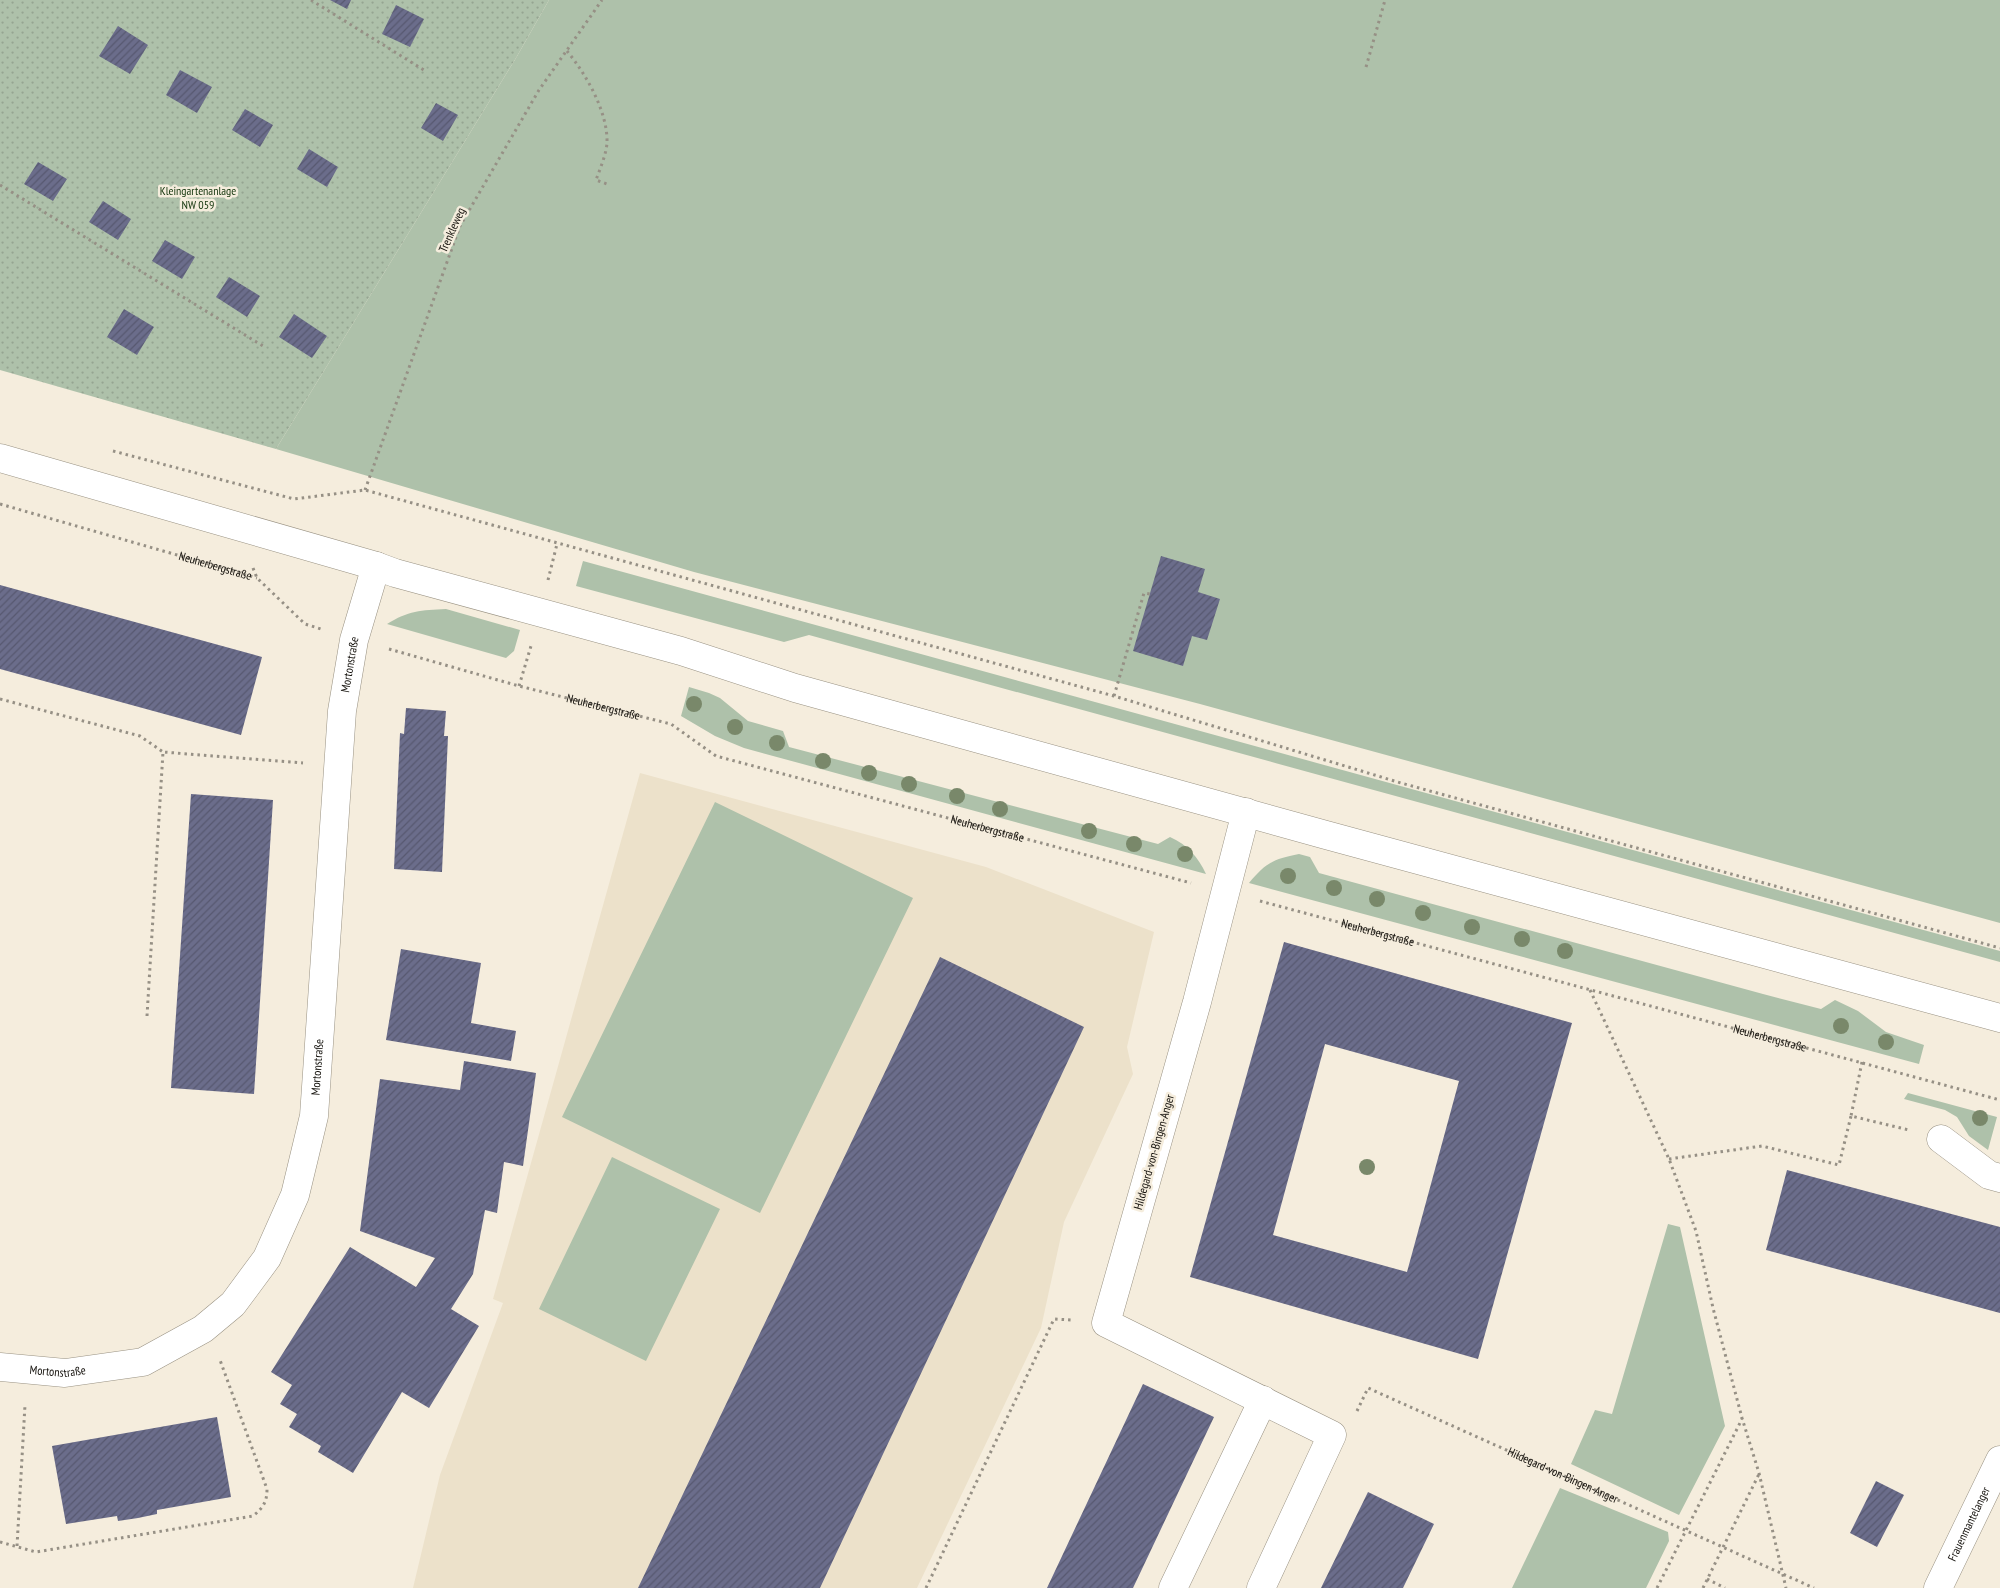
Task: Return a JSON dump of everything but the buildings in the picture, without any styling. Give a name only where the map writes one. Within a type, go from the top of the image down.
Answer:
[{"type":"street","points":[[0,458],[395,573],[681,651],[795,688],[1336,838],[2000,1018]]},
{"type":"street","name":"Mortonstraße","points":[[0,1368],[65,1373],[143,1362],[203,1329],[233,1304],[267,1258],[295,1195],[314,1116],[342,711],[354,640],[376,566]]},
{"type":"street","name":"Hildegard-von-Bingen-Anger","points":[[1106,1323],[1226,892],[1246,812]]},
{"type":"street","points":[[1941,1139],[1989,1175],[2000,1178]]},
{"type":"street","points":[[1106,1323],[1332,1435],[1261,1588]]},
{"type":"street","points":[[1173,1588],[1263,1400]]},
{"type":"street","name":"Frauenmantelanger","points":[[1938,1588],[2000,1460]]},
{"type":"path","points":[[311,0],[427,72]]},
{"type":"path","name":"Trenkleweg","points":[[365,490],[460,226],[539,90],[602,0]]},
{"type":"path","points":[[1366,67],[1385,0]]},
{"type":"path","points":[[567,51],[580,67],[602,112],[607,143],[596,180],[607,184]]},
{"type":"path","points":[[0,185],[263,346]]},
{"type":"path","points":[[104,448],[294,500],[365,490],[1114,696],[1400,783],[2000,948]]},
{"type":"path","name":"Neuherbergstraße","points":[[0,504],[258,578],[305,624],[354,640],[519,686],[671,724],[716,756],[2000,1100]]},
{"type":"path","points":[[1114,696],[1144,593],[1150,594]]},
{"type":"path","points":[[0,699],[140,736],[163,752],[338,765]]},
{"type":"path","points":[[147,1016],[163,752]]},
{"type":"path","points":[[1590,989],[1669,1160],[1696,1231],[1713,1308],[1742,1418],[1759,1473],[1786,1588]]},
{"type":"path","points":[[1669,1160],[1762,1146],[1839,1165],[1862,1062]]},
{"type":"path","points":[[1851,1116],[1941,1139]]},
{"type":"path","points":[[926,1588],[1054,1319],[1106,1323]]},
{"type":"path","points":[[0,1542],[36,1552],[253,1516],[262,1509],[267,1500],[267,1489],[222,1364],[203,1329]]},
{"type":"path","name":"Hildegard-von-Bingen-Anger","points":[[1332,1435],[1350,1424],[1368,1388],[1814,1588]]},
{"type":"path","points":[[17,1546],[25,1402]]},
{"type":"path","points":[[1657,1588],[1742,1418]]},
{"type":"path","points":[[1703,1588],[1759,1473]]},
{"type":"path","points":[[1707,1579],[1725,1588]]},
{"type":"shaded area","points":[[640,773],[986,867],[1154,932],[1127,1047],[1133,1074],[1064,1222],[1041,1328],[917,1588],[413,1588],[440,1475],[503,1303],[493,1299]]},
{"type":"green space","name":"Kleingartenanlage NW 059","points":[[0,0],[549,0],[516,58],[276,449],[0,370]]},
{"type":"green space","points":[[549,0],[2000,0],[2000,923],[1200,704],[694,572],[276,449],[516,58]]},
{"type":"green space","points":[[583,561],[2000,951],[2000,962],[809,635],[784,642],[576,586]]},
{"type":"green space","points":[[446,609],[520,630],[514,651],[506,658],[387,624],[415,612]]},
{"type":"green space","points":[[689,687],[720,698],[748,721],[783,731],[789,747],[1158,844],[1170,837],[1192,852],[1206,874],[744,748],[715,736],[681,716]]},
{"type":"green space","points":[[715,802],[913,898],[760,1213],[562,1117]]},
{"type":"green space","points":[[1299,854],[1310,857],[1319,873],[1763,994],[1821,1009],[1835,1000],[1858,1011],[1886,1032],[1924,1045],[1919,1064],[1249,883],[1265,866],[1276,860]]},
{"type":"green space","points":[[1908,1093],[1997,1117],[1988,1150],[1969,1136],[1957,1117],[1945,1110],[1904,1099]]},
{"type":"green space","points":[[612,1157],[720,1209],[646,1361],[539,1309]]},
{"type":"green space","points":[[1668,1224],[1680,1227],[1725,1426],[1679,1515],[1571,1464],[1595,1410],[1612,1414]]},
{"type":"green space","points":[[1560,1488],[1668,1532],[1669,1541],[1646,1588],[1512,1588]]}]
